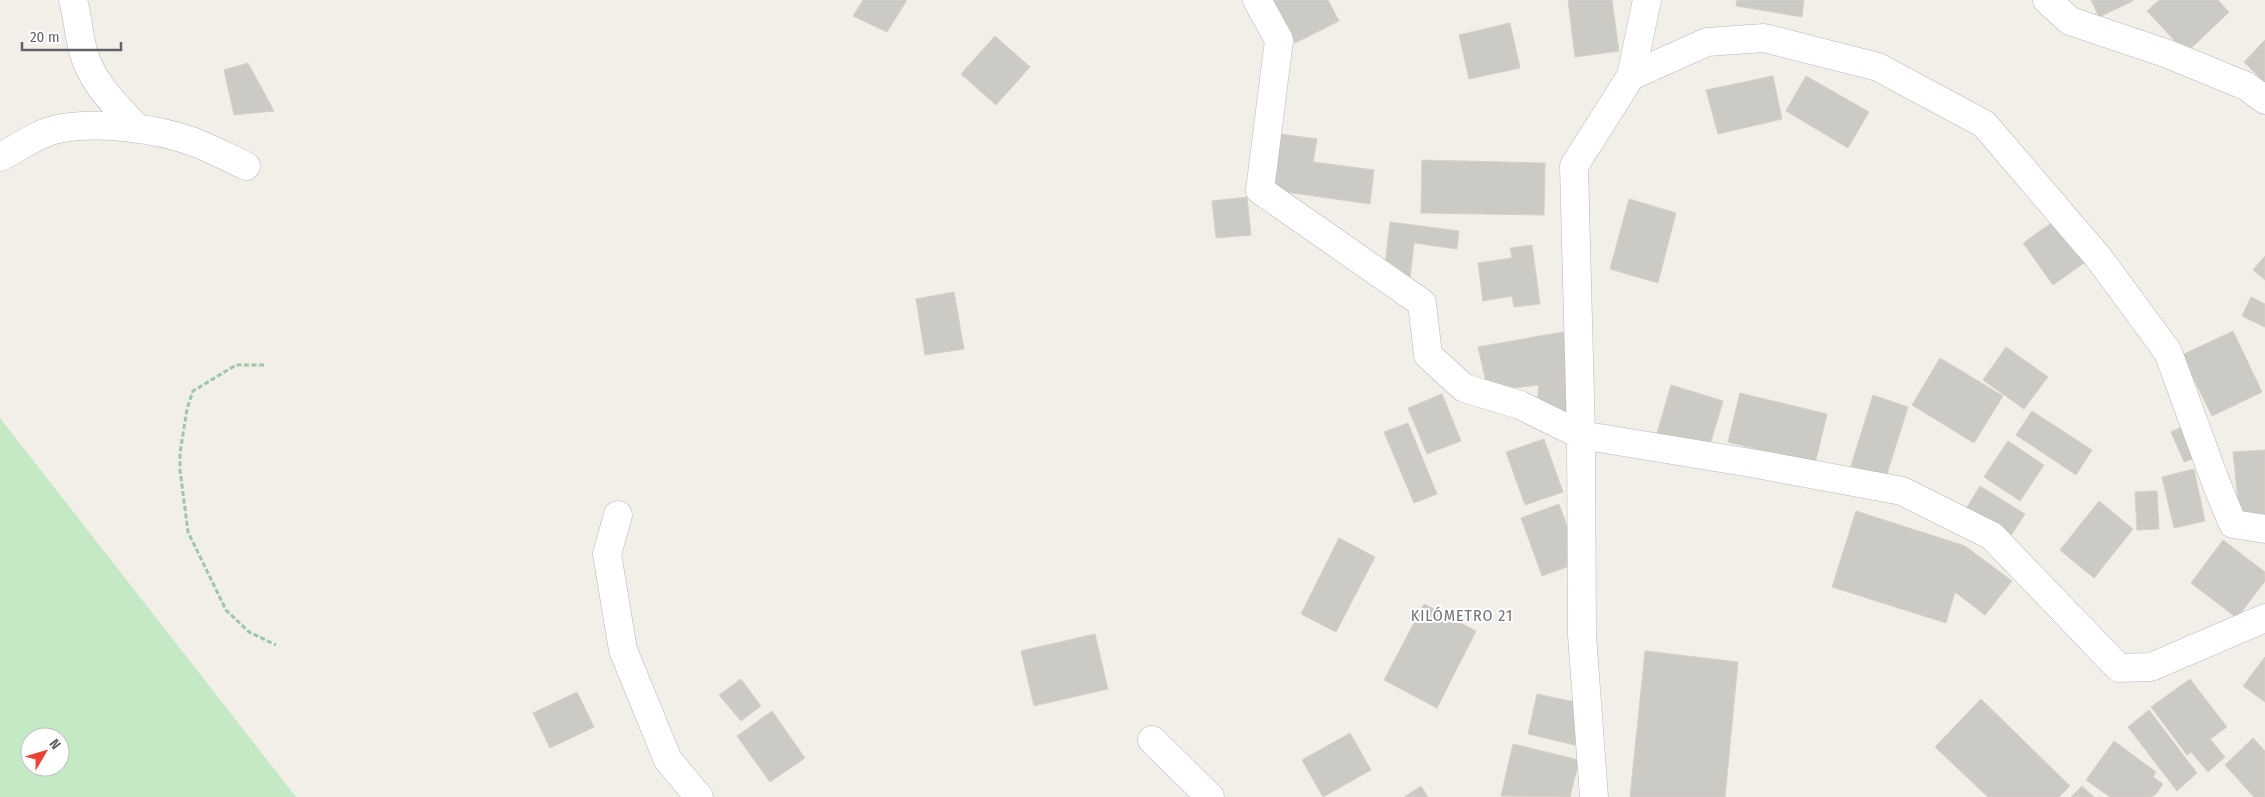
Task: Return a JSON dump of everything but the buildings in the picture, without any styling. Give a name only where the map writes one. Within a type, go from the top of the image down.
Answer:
[{"type":"street","points":[[73,0],[79,21],[81,43],[88,65],[105,94],[138,129]]},
{"type":"street","points":[[1257,0],[1280,40],[1260,190],[1422,303],[1428,355],[1464,388],[1520,405],[1581,435],[1757,464],[1902,491],[1992,536],[2119,668],[2151,667],[2265,618]]},
{"type":"street","points":[[1594,797],[1582,635],[1581,435],[1574,166],[1631,76],[1647,0]]},
{"type":"street","points":[[2047,0],[2070,21],[2176,58],[2246,86],[2265,100]]},
{"type":"street","points":[[1631,76],[1707,42],[1764,38],[1878,67],[1984,124],[2098,257],[2168,352],[2233,524],[2265,529]]},
{"type":"street","points":[[0,157],[58,129],[105,127],[138,129],[194,142],[246,166]]},
{"type":"street","points":[[618,515],[607,554],[623,650],[668,760],[699,797]]},
{"type":"street","points":[[1152,740],[1210,797]]},
{"type":"path","points":[[264,365],[236,365],[193,391],[187,409],[180,470],[188,532],[226,610],[249,632],[276,645]]},
{"type":"green space","points":[[0,418],[296,797],[0,797]]},
{"type":"district","name":"KILÓMETRO 21","points":[[1462,615]]}]
